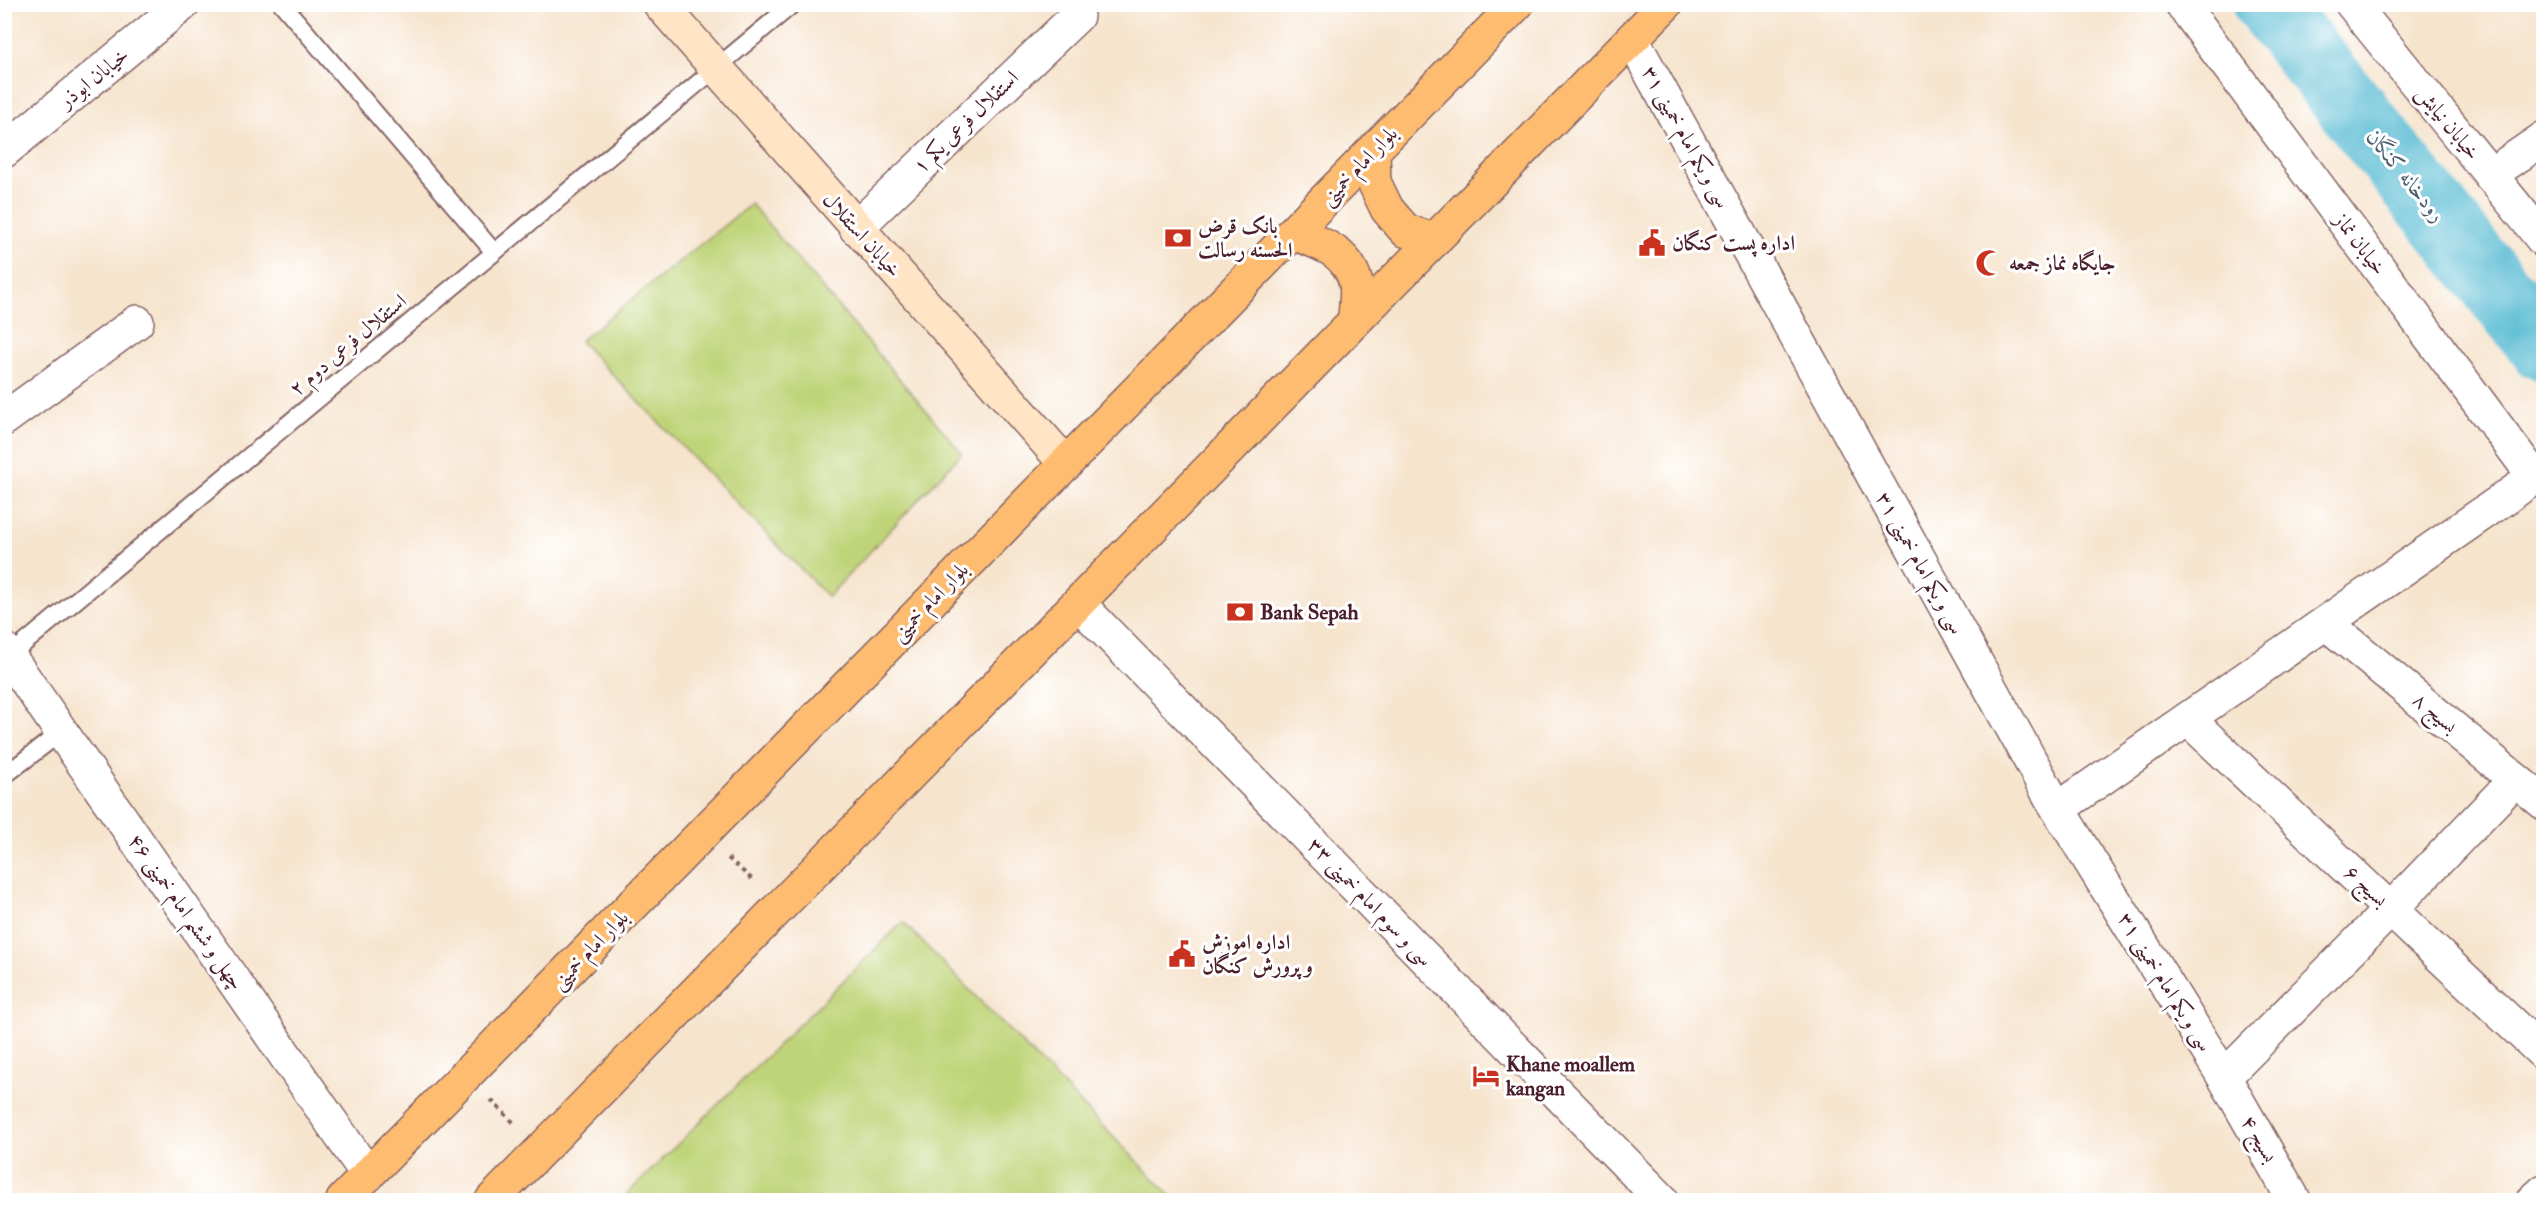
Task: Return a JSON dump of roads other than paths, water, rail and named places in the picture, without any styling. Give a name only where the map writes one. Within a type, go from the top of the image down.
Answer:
[{"type":"main road","name":"خیابان استقلال","points":[[660,4],[1066,464]]},
{"type":"main road","name":"بلوار امام خمینی","points":[[343,1200],[1517,4]]},
{"type":"main road","points":[[492,1200],[1666,4]]},
{"type":"main road","points":[[1373,151],[1374,182],[1387,209],[1405,230],[1434,241]]},
{"type":"main road","points":[[1293,233],[1328,246],[1345,260],[1356,284],[1355,320]]},
{"type":"street","name":"خیابان ابوذر","points":[[4,150],[183,4]]},
{"type":"street","name":"خیابان نماز","points":[[2182,4],[2527,467],[2541,477]]},
{"type":"street","name":"خیابان نیایش","points":[[2352,4],[2544,241]]},
{"type":"street","name":"استقلال فرعی یکم ۱","points":[[856,228],[1077,16]]},
{"type":"street","name":"سی و یکم امام خمینی ۳۱","points":[[1632,39],[2058,809],[2224,1077]]},
{"type":"street","points":[[2490,175],[2544,138]]},
{"type":"street","points":[[4,419],[137,322]]},
{"type":"street","points":[[2058,809],[2326,622],[2541,477]]},
{"type":"street","name":"سی و سوم امام خمینی ۳۳","points":[[1078,603],[1662,1200]]},
{"type":"street","name":"بسیج ۸","points":[[2326,622],[2544,803]]},
{"type":"street","name":"چهل و ششم امام خمینی ۴۶","points":[[7,652],[368,1175]]},
{"type":"street","name":"بسیج ۶","points":[[2188,719],[2544,1053]]},
{"type":"street","points":[[2224,1077],[2515,780]]},
{"type":"street","name":"بسیج ۴","points":[[2224,1077],[2294,1200]]},
{"type":"street","points":[[2534,1200],[2544,1191]]},
{"type":"lane","points":[[282,4],[494,252]]},
{"type":"lane","name":"استقلال فرعی دوم ۲","points":[[7,652],[793,4]]},
{"type":"lane","points":[[4,776],[61,732]]},
{"type":"waterway","name":"رودخانه کنگان","points":[[2268,4],[2544,347]]},
{"type":"place","name":"بانک قرض الحسنه رسالت","points":[[1178,238]]},
{"type":"place","name":"اداره پست کنگان","points":[[1652,243]]},
{"type":"place","name":"جایگاه نماز جمعه","points":[[1989,263]]},
{"type":"place","name":"Bank Sepah","points":[[1240,612]]},
{"type":"place","name":"اداره اموزش و پرورش کنگان","points":[[1182,954]]},
{"type":"place","name":"Khane moallem kangan","points":[[1486,1076]]}]
